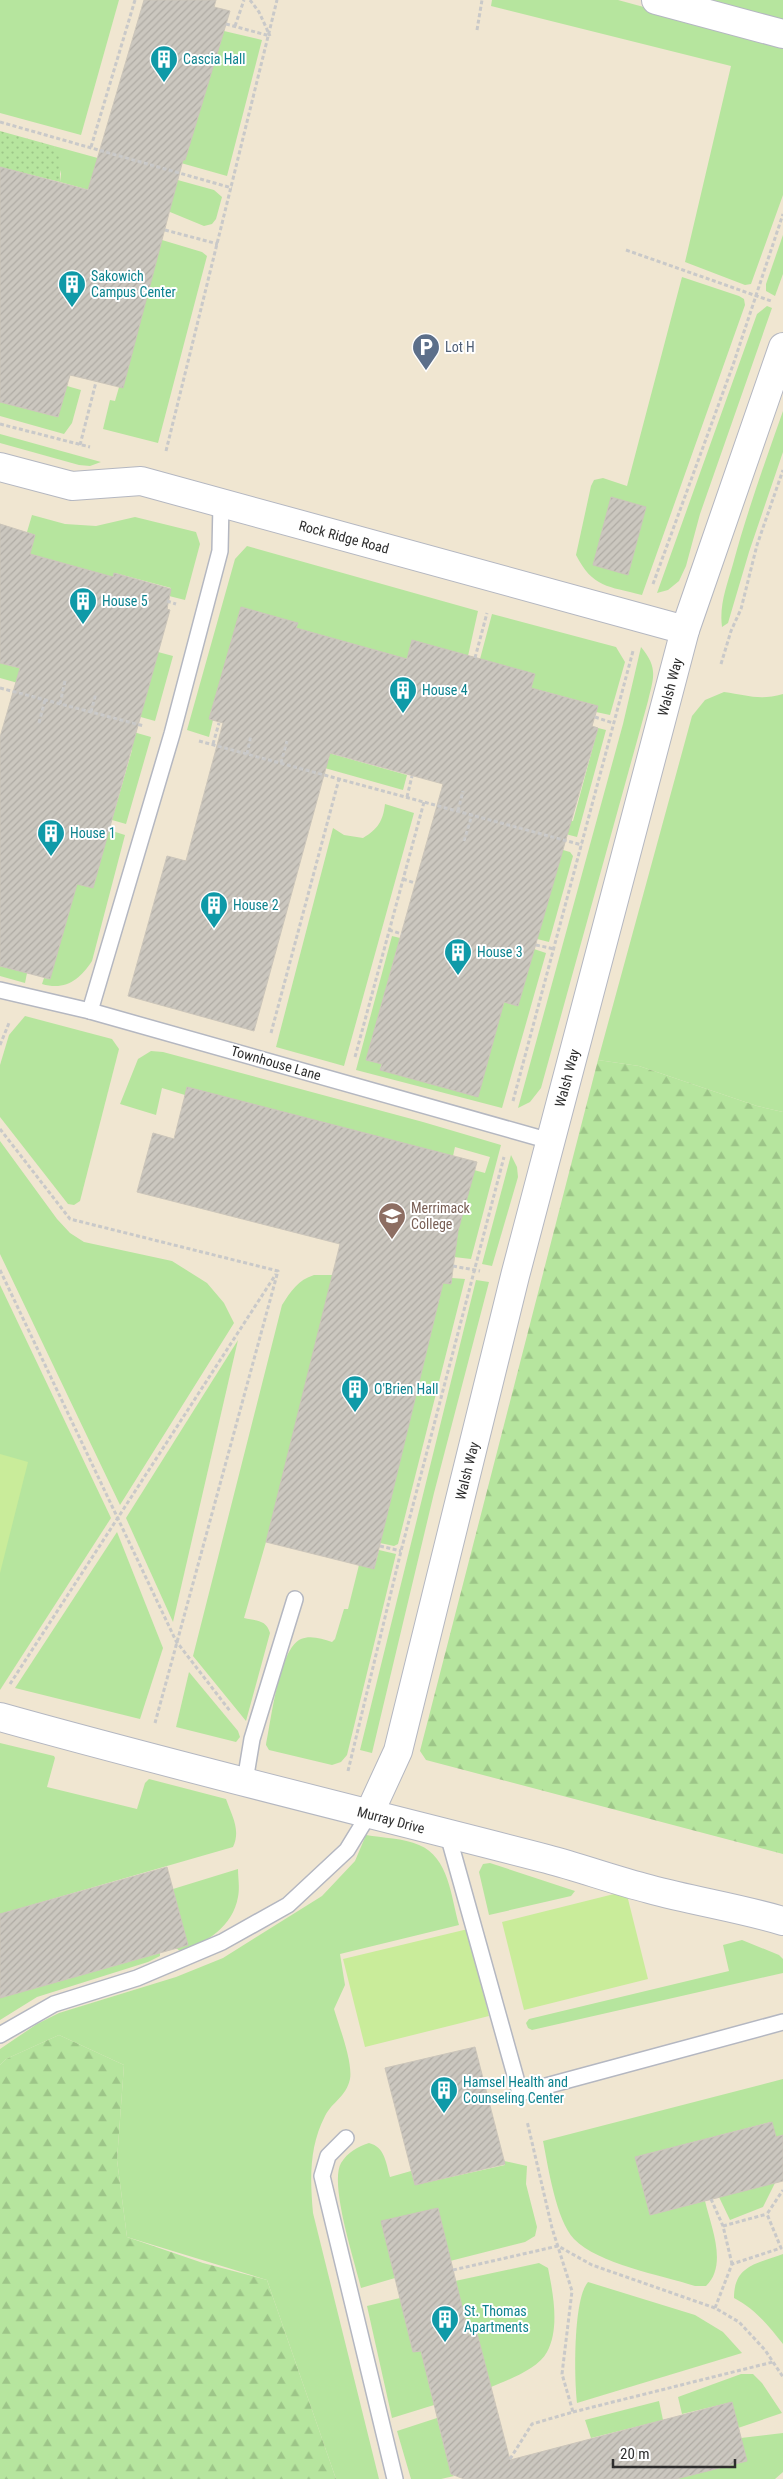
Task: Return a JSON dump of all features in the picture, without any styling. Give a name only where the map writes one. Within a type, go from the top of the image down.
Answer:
[{"type":"street","points":[[656,0],[783,34]]},
{"type":"street","name":"Walsh Way","points":[[369,1814],[398,1751],[515,1276],[685,630],[783,347]]},
{"type":"street","name":"Rock Ridge Road","points":[[0,467],[72,486],[141,481],[685,630]]},
{"type":"street","name":"Murray Drive","points":[[0,1717],[146,1758],[245,1781],[549,1860],[648,1889],[783,1921]]},
{"type":"lane","points":[[90,1011],[172,734],[220,551],[221,504]]},
{"type":"lane","name":"Townhouse Lane","points":[[0,990],[90,1011],[550,1141]]},
{"type":"lane","points":[[245,1781],[252,1739],[295,1599]]},
{"type":"lane","points":[[0,2035],[54,2004],[137,1978],[222,1942],[288,1905],[347,1850],[369,1814]]},
{"type":"lane","points":[[448,1835],[520,2093],[783,2022]]},
{"type":"lane","points":[[346,2138],[328,2156],[322,2176],[395,2479]]},
{"type":"path","points":[[91,147],[135,0]]},
{"type":"path","points":[[235,26],[244,0]]},
{"type":"path","points":[[250,0],[259,12],[270,36]]},
{"type":"path","points":[[164,456],[270,36],[277,0]]},
{"type":"path","points":[[477,30],[482,0]]},
{"type":"path","points":[[226,24],[270,36]]},
{"type":"path","points":[[0,122],[232,188]]},
{"type":"path","points":[[652,587],[733,365],[783,214]]},
{"type":"path","points":[[165,230],[218,244]]},
{"type":"path","points":[[626,250],[771,301]]},
{"type":"path","points":[[80,445],[96,382]]},
{"type":"path","points":[[0,424],[80,445],[95,446]]},
{"type":"path","points":[[721,664],[731,632],[741,609],[757,545],[783,470]]},
{"type":"path","points":[[475,658],[488,608]]},
{"type":"path","points":[[339,1806],[401,1551],[510,1130],[513,1096],[634,649]]},
{"type":"path","points":[[60,704],[66,681]]},
{"type":"path","points":[[0,688],[582,845]]},
{"type":"path","points":[[91,712],[96,693]]},
{"type":"path","points":[[39,723],[45,700]]},
{"type":"path","points":[[595,717],[614,723]]},
{"type":"path","points":[[213,744],[219,722]]},
{"type":"path","points":[[247,754],[251,735]]},
{"type":"path","points":[[281,763],[287,741]]},
{"type":"path","points":[[407,797],[412,776]]},
{"type":"path","points":[[263,1060],[339,779]]},
{"type":"path","points":[[458,811],[463,791]]},
{"type":"path","points":[[348,1084],[424,802]]},
{"type":"path","points":[[464,841],[472,815]]},
{"type":"path","points":[[403,879],[415,883]]},
{"type":"path","points":[[389,930],[402,934]]},
{"type":"path","points":[[536,945],[554,949]]},
{"type":"path","points":[[0,1129],[70,1218],[278,1271]]},
{"type":"path","points":[[0,1270],[176,1641],[252,1739]]},
{"type":"path","points":[[5,1690],[278,1271]]},
{"type":"path","points":[[146,1758],[176,1641],[278,1271]]},
{"type":"path","points":[[380,1546],[401,1551]]},
{"type":"path","points":[[520,2093],[558,2246],[572,2291],[562,2374],[573,2412]]},
{"type":"path","points":[[723,2226],[767,2214],[783,2190]]},
{"type":"path","points":[[711,2199],[723,2226],[732,2264],[715,2308]]},
{"type":"path","points":[[732,2264],[780,2248],[767,2214]]},
{"type":"path","points":[[453,2270],[558,2246],[592,2265],[715,2308],[739,2322],[773,2362],[783,2377]]},
{"type":"path","points":[[510,2459],[532,2424],[773,2362]]},
{"type":"shaded area","name":"Merrimack College","points":[[0,0],[783,0],[783,2479],[0,2479]]},
{"type":"green space","points":[[0,0],[119,0],[81,135],[0,113]]},
{"type":"green space","points":[[492,0],[618,0],[783,45],[783,195],[751,284],[745,285],[685,262],[731,66],[491,6]]},
{"type":"green space","points":[[704,0],[783,0],[783,22]]},
{"type":"green space","points":[[224,31],[262,40],[227,176],[103,141],[104,136],[185,160]]},
{"type":"green space","points":[[0,131],[54,146],[60,159],[60,182],[0,167]]},
{"type":"green space","points":[[54,146],[214,190],[222,197],[216,219],[212,224],[204,226],[170,212],[60,182],[61,174]]},
{"type":"green space","points":[[783,235],[783,274],[775,296],[766,291],[766,284]]},
{"type":"green space","points":[[162,240],[202,252],[207,256],[158,443],[103,429],[110,400],[115,401]]},
{"type":"green space","points":[[682,277],[739,296],[744,299],[745,305],[642,595],[611,587],[595,580],[582,566],[576,555],[591,486],[594,480],[603,478],[627,486]]},
{"type":"green space","points":[[767,306],[772,308],[700,514],[686,566],[679,581],[668,590],[657,593],[757,314]]},
{"type":"green space","points":[[67,386],[81,390],[72,423],[64,434],[0,416],[0,402],[58,417]]},
{"type":"green space","points":[[783,411],[783,452],[749,552],[728,623],[722,627],[721,619],[726,587],[750,506]]},
{"type":"green space","points":[[0,434],[101,462],[90,466],[79,465],[0,443]]},
{"type":"green space","points":[[32,515],[65,524],[96,526],[135,517],[196,532],[200,544],[185,600],[169,596],[171,588],[115,573],[113,577],[30,554],[35,535],[27,532]]},
{"type":"green space","points":[[247,546],[478,611],[468,656],[412,640],[407,659],[296,628],[297,623],[241,607],[209,719],[213,720],[209,737],[187,730],[235,559]]},
{"type":"green space","points":[[492,614],[616,647],[625,662],[610,715],[596,712],[598,706],[543,691],[541,695],[480,659]]},
{"type":"green space","points":[[641,647],[650,661],[653,672],[648,701],[541,1088],[530,1102],[518,1108],[623,724]]},
{"type":"green space","points":[[158,652],[173,656],[155,721],[98,705],[144,702]]},
{"type":"green space","points":[[0,663],[61,679],[57,694],[0,678]]},
{"type":"green space","points":[[724,692],[760,697],[783,694],[783,1112],[757,1106],[639,1066],[598,1060],[692,716],[705,700]]},
{"type":"green space","points":[[49,708],[151,737],[126,824],[112,820],[132,750],[44,725]]},
{"type":"green space","points":[[598,728],[606,730],[577,837],[550,830],[553,817],[573,821]]},
{"type":"green space","points":[[293,743],[407,775],[403,790],[289,758]]},
{"type":"green space","points":[[385,804],[414,813],[344,1066],[276,1047],[333,828],[344,835],[363,838],[379,824]]},
{"type":"green space","points":[[474,825],[570,852],[573,856],[549,942],[537,939]]},
{"type":"green space","points":[[109,830],[125,835],[92,961],[72,982],[58,986],[42,984],[44,978],[50,979],[77,884],[93,888]]},
{"type":"green space","points":[[392,936],[400,938],[366,1060],[382,1064],[380,1069],[478,1096],[504,1002],[518,1006],[534,949],[546,953],[502,1108],[356,1070]]},
{"type":"green space","points":[[0,966],[27,973],[25,983],[0,976]]},
{"type":"green space","points":[[25,1016],[112,1039],[119,1049],[80,1201],[74,1205],[68,1204],[0,1117],[0,1065],[9,1035]]},
{"type":"green space","points":[[151,1051],[163,1052],[501,1145],[471,1259],[454,1257],[452,1252],[474,1170],[485,1173],[490,1157],[455,1147],[453,1156],[187,1087],[185,1095],[162,1088],[156,1115],[120,1104],[138,1059]]},
{"type":"green space","points":[[598,1060],[639,1066],[757,1106],[783,1112],[783,1854],[426,1760],[420,1751]]},
{"type":"green space","points":[[0,1141],[57,1219],[70,1233],[84,1242],[172,1261],[207,1283],[224,1303],[234,1323],[120,1505],[0,1254]]},
{"type":"green space","points":[[511,1155],[517,1167],[518,1177],[492,1266],[482,1264]]},
{"type":"green space","points":[[314,1275],[333,1275],[266,1542],[244,1618],[263,1623],[270,1633],[246,1721],[193,1656],[282,1305],[299,1283]]},
{"type":"green space","points":[[452,1278],[465,1279],[398,1544],[394,1546],[380,1543],[443,1283],[450,1284]]},
{"type":"green space","points":[[476,1280],[489,1282],[434,1493],[372,1753],[360,1750]]},
{"type":"green space","points":[[0,1285],[111,1518],[0,1690]]},
{"type":"green space","points":[[238,1340],[173,1622],[126,1518]]},
{"type":"green space","points":[[0,1454],[28,1462],[0,1573]]},
{"type":"green space","points":[[117,1532],[163,1648],[140,1719],[15,1688]]},
{"type":"green space","points":[[379,1550],[396,1554],[347,1755],[341,1762],[332,1765],[269,1750],[266,1745],[273,1704],[282,1670],[293,1645],[305,1638],[313,1637],[332,1642],[335,1639],[344,1609],[348,1609],[359,1565],[374,1569]]},
{"type":"green space","points":[[189,1672],[238,1731],[240,1737],[236,1742],[176,1727]]},
{"type":"green space","points":[[0,1743],[54,1756],[47,1787],[137,1809],[145,1783],[149,1779],[226,1799],[236,1829],[233,1847],[0,1914]]},
{"type":"green space","points":[[366,1835],[407,1841],[429,1851],[443,1868],[459,1925],[340,1954],[345,1985],[334,2009],[348,2054],[350,2079],[342,2095],[325,2116],[316,2139],[311,2176],[312,2200],[313,2213],[379,2479],[336,2479],[267,2280],[127,2237],[117,2160],[124,2065],[59,2035],[6,2059],[0,2065],[0,2049],[37,2024],[59,2013],[176,1977],[223,1958],[322,1896],[355,1861]]},
{"type":"green space","points":[[490,1863],[575,1891],[571,1896],[489,1915],[479,1872],[483,1864]]},
{"type":"green space","points":[[238,1869],[239,1894],[230,1917],[217,1932],[199,1944],[180,1951],[176,1948],[188,1945],[173,1889]]},
{"type":"green space","points":[[626,1891],[648,1979],[524,2010],[502,1922]]},
{"type":"green space","points":[[468,1929],[489,2016],[365,2047],[343,1959]]},
{"type":"green space","points":[[742,1940],[779,1955],[783,1959],[783,1973],[532,2030],[528,2028],[526,2023],[529,2019],[729,1971],[723,1945]]},
{"type":"green space","points":[[160,1953],[160,1956],[148,1962],[37,1997],[0,2020],[0,1998]]},
{"type":"green space","points":[[59,2035],[124,2065],[117,2160],[127,2237],[203,2263],[267,2280],[336,2479],[0,2479],[0,2065],[6,2059]]},
{"type":"green space","points":[[783,2079],[783,2135],[776,2137],[771,2122],[635,2157],[650,2215],[705,2201],[714,2234],[717,2257],[713,2277],[706,2286],[695,2286],[614,2262],[585,2248],[574,2239],[562,2219],[550,2178],[543,2141]]},
{"type":"green space","points":[[369,2143],[382,2152],[390,2177],[411,2171],[415,2185],[505,2165],[504,2161],[527,2166],[526,2184],[537,2227],[535,2236],[525,2242],[450,2261],[438,2208],[382,2221],[395,2278],[361,2288],[340,2205],[338,2173],[341,2163],[350,2153]]},
{"type":"green space","points":[[775,2183],[763,2207],[730,2220],[719,2197]]},
{"type":"green space","points":[[783,2254],[783,2344],[755,2312],[734,2298],[735,2287],[743,2272],[749,2267]]},
{"type":"green space","points":[[539,2263],[548,2268],[552,2288],[554,2321],[551,2343],[543,2358],[537,2364],[491,2387],[477,2333],[469,2335],[455,2281]]},
{"type":"green space","points":[[588,2282],[695,2315],[723,2332],[742,2353],[577,2403],[575,2359],[577,2321],[583,2291]]},
{"type":"green space","points":[[400,2298],[413,2352],[421,2351],[434,2405],[392,2418],[367,2306]]},
{"type":"green space","points":[[741,2374],[753,2374],[762,2383],[782,2413],[738,2428],[732,2402],[682,2414],[678,2397]]},
{"type":"green space","points":[[659,2401],[663,2420],[591,2438],[585,2420]]},
{"type":"green space","points":[[437,2418],[451,2474],[454,2476],[441,2479],[411,2479],[397,2431]]},
{"type":"green space","points":[[783,2433],[783,2472],[775,2479],[676,2479],[747,2461],[741,2438]]},
{"type":"building","name":"Sakowich Campus Center","points":[[144,0],[216,0],[214,7],[230,11],[185,160],[183,160],[123,388],[70,375],[58,417],[0,402],[0,167],[88,190]]},
{"type":"building","points":[[611,497],[646,507],[628,575],[593,565]]},
{"type":"building","points":[[0,524],[35,535],[30,554],[113,577],[114,573],[171,589],[167,609],[170,610],[93,888],[77,884],[50,979],[0,966],[0,737],[20,668],[0,663]]},
{"type":"building","points":[[241,607],[298,623],[296,628],[407,659],[412,640],[535,674],[531,688],[598,706],[592,726],[598,728],[518,1006],[504,1002],[478,1097],[380,1070],[382,1064],[366,1060],[443,784],[330,753],[254,1031],[128,996],[167,856],[186,861],[223,723],[209,719]]},
{"type":"building","name":"O'Brien Hall","points":[[187,1087],[477,1162],[458,1231],[451,1284],[443,1283],[374,1569],[266,1542],[340,1244],[137,1192],[153,1133],[174,1139]]},
{"type":"building","points":[[167,1867],[188,1945],[0,1998],[0,1914]]},
{"type":"building","name":"Hamsel Health and Counseling Center","points":[[475,2047],[505,2164],[415,2185],[385,2068]]},
{"type":"building","points":[[772,2122],[776,2137],[783,2135],[783,2181],[650,2215],[635,2157]]},
{"type":"building","name":"St. Thomas Apartments","points":[[438,2208],[469,2335],[477,2333],[510,2460],[732,2402],[747,2461],[676,2479],[464,2479],[451,2474],[421,2351],[413,2352],[381,2221]]},
{"type":"place","name":"Cascia Hall","points":[[164,83]]},
{"type":"place","name":"Sakowich Campus Center","points":[[72,308]]},
{"type":"place","name":"Lot H","points":[[426,371]]},
{"type":"place","name":"House 5","points":[[83,625]]},
{"type":"place","name":"House 4","points":[[403,714]]},
{"type":"place","name":"House 1","points":[[51,857]]},
{"type":"place","name":"House 2","points":[[214,929]]},
{"type":"place","name":"House 3","points":[[458,976]]},
{"type":"place","name":"Merrimack College","points":[[392,1240]]},
{"type":"place","name":"O'Brien Hall","points":[[355,1413]]},
{"type":"place","name":"Hamsel Health and Counseling Center","points":[[444,2114]]},
{"type":"place","name":"St. Thomas Apartments","points":[[445,2343]]}]
